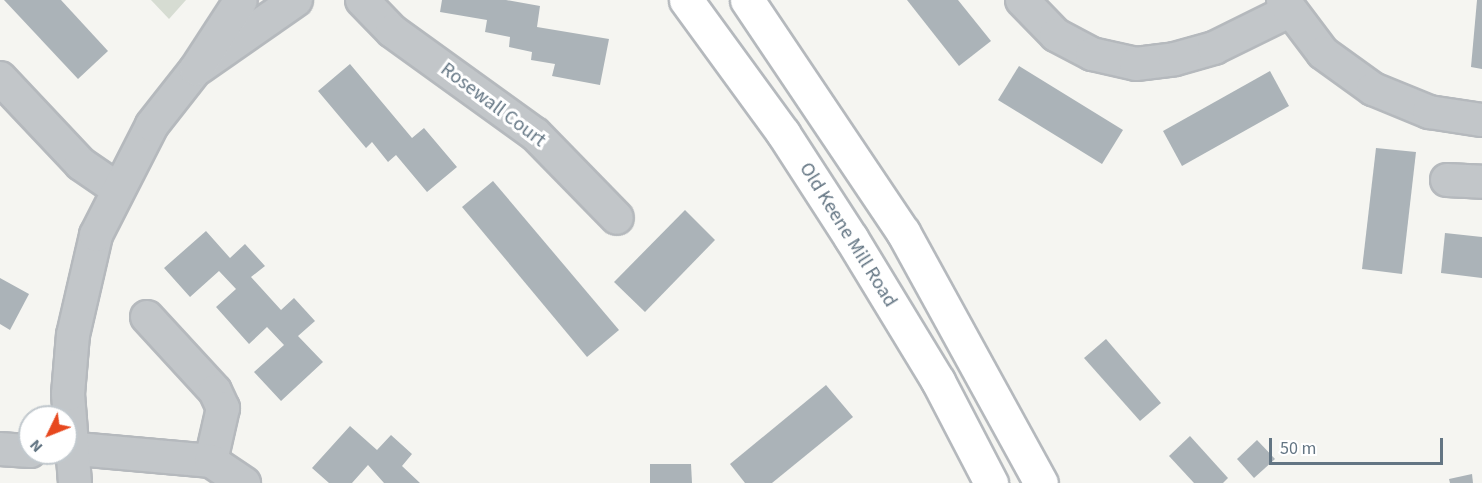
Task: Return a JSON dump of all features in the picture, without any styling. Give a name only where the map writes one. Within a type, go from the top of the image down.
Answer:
[{"type":"main road","name":"Old Keene Mill Road","points":[[686,0],[783,133],[851,238],[938,381],[991,483]]},
{"type":"main road","points":[[747,0],[903,232],[981,366],[1041,483]]},
{"type":"street","points":[[68,405],[73,335],[96,235],[116,188],[152,125],[196,69],[241,0]]},
{"type":"street","points":[[196,69],[296,0]]},
{"type":"street","name":"Rosewall Court","points":[[362,0],[392,31],[535,134],[617,218]]},
{"type":"street","points":[[1022,0],[1056,35],[1092,54],[1136,63],[1214,48],[1286,5],[1323,53],[1373,89],[1429,112],[1482,120]]},
{"type":"street","points":[[0,78],[81,164],[116,188]]},
{"type":"street","points":[[1447,180],[1482,182]]},
{"type":"street","points":[[147,317],[214,391],[223,408],[211,461]]},
{"type":"street","points":[[0,449],[18,450]]},
{"type":"street","points":[[78,449],[211,461],[244,483]]},
{"type":"street","points":[[71,465],[75,483]]},
{"type":"shaded area","points":[[151,0],[186,0],[169,19]]},
{"type":"building","points":[[4,0],[61,0],[108,51],[78,79]]},
{"type":"building","points":[[442,0],[506,0],[540,6],[537,27],[609,39],[600,85],[552,76],[555,64],[531,60],[532,52],[509,47],[510,37],[485,32],[487,20],[440,12]]},
{"type":"building","points":[[907,0],[958,0],[991,41],[959,66]]},
{"type":"building","points":[[1477,0],[1482,0],[1482,69],[1471,67]]},
{"type":"building","points":[[350,64],[412,138],[424,128],[457,167],[427,192],[396,155],[388,162],[372,142],[366,148],[318,91]]},
{"type":"building","points":[[1019,66],[1123,130],[1102,164],[998,100]]},
{"type":"building","points":[[1270,71],[1289,106],[1182,166],[1163,131]]},
{"type":"building","points":[[1376,148],[1416,152],[1402,274],[1362,269]]},
{"type":"building","points":[[493,181],[619,330],[587,357],[462,207]]},
{"type":"building","points":[[685,210],[715,240],[645,312],[614,282]]},
{"type":"building","points":[[206,231],[230,258],[245,244],[265,266],[251,277],[281,310],[294,298],[315,321],[298,336],[323,362],[281,401],[254,372],[284,345],[267,327],[249,344],[216,307],[236,289],[219,271],[190,297],[164,268]]},
{"type":"building","points":[[1445,233],[1482,237],[1482,278],[1441,273]]},
{"type":"building","points":[[0,278],[29,294],[10,330],[0,324]]},
{"type":"building","points":[[1106,339],[1161,403],[1140,421],[1084,358]]},
{"type":"building","points":[[826,385],[853,417],[772,483],[745,483],[730,464]]},
{"type":"building","points":[[350,426],[377,450],[391,435],[412,454],[402,466],[420,483],[384,483],[368,465],[352,483],[329,483],[312,468]]},
{"type":"building","points":[[1190,436],[1228,478],[1223,483],[1194,483],[1169,456]]},
{"type":"building","points":[[1257,440],[1275,459],[1254,478],[1237,459]]},
{"type":"building","points":[[650,464],[691,464],[692,483],[650,483]]},
{"type":"building","points":[[1472,474],[1473,483],[1450,483],[1449,479]]}]
